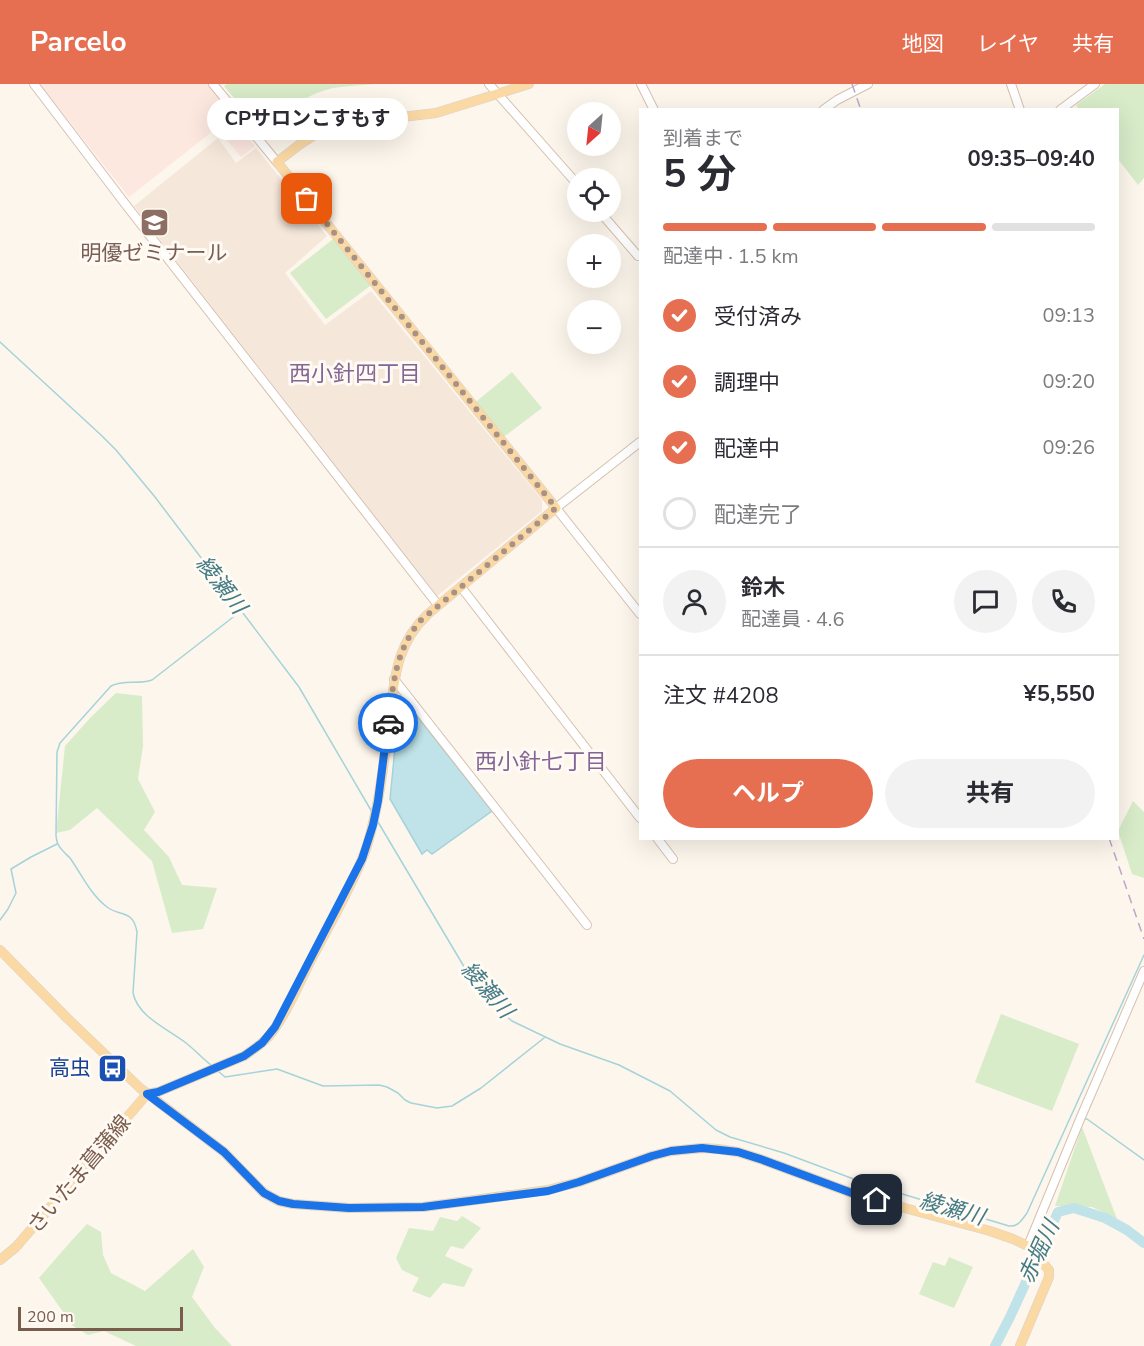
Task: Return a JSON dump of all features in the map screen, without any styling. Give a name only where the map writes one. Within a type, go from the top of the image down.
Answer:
[{"type":"main road","points":[[147,1094],[158,1092],[244,1056],[270,1035],[367,847],[378,801],[394,679],[398,660],[409,636],[420,621],[438,605],[556,508],[277,162],[298,145],[334,127],[436,113],[529,84]]},
{"type":"main road","points":[[0,950],[132,1081],[224,1152],[264,1193],[279,1201],[349,1208],[423,1207],[548,1191],[671,1151],[702,1148],[738,1152],[860,1196],[990,1231],[1029,1248],[1049,1270],[1048,1282],[1020,1346]]},
{"type":"main road","name":"さいたま菖蒲線","points":[[0,1260],[16,1247],[147,1094]]},
{"type":"street","points":[[34,84],[438,605]]},
{"type":"street","points":[[213,84],[277,162]]},
{"type":"street","points":[[489,84],[567,172]]},
{"type":"street","points":[[641,84],[653,108]]},
{"type":"street","points":[[826,108],[868,84]]},
{"type":"street","points":[[1011,84],[1019,108]]},
{"type":"street","points":[[1062,108],[1085,87],[1095,84]]},
{"type":"street","points":[[609,222],[639,255]]},
{"type":"street","points":[[639,443],[556,508],[639,613]]},
{"type":"street","points":[[461,587],[639,817]]},
{"type":"street","points":[[394,679],[587,925]]},
{"type":"street","points":[[659,840],[673,859]]},
{"type":"street","points":[[1029,1248],[1081,1117],[1144,971]]},
{"type":"shaded area","points":[[40,84],[207,84],[232,116],[129,197]]},
{"type":"shaded area","points":[[236,122],[255,146],[241,157],[221,133]]},
{"type":"shaded area","points":[[218,138],[236,163],[256,148],[327,236],[285,273],[325,325],[371,291],[542,500],[542,511],[437,596],[134,206]]},
{"type":"green space","points":[[227,84],[375,84],[323,91],[294,104],[259,127],[224,86]]},
{"type":"green space","points":[[1105,84],[1144,84],[1144,178],[1138,185],[1119,160],[1119,108],[1078,108],[1076,105]]},
{"type":"green space","points":[[337,236],[374,283],[326,319],[290,273]]},
{"type":"green space","points":[[512,372],[542,408],[501,439],[472,405]]},
{"type":"green space","points":[[116,693],[142,696],[143,746],[138,779],[155,812],[144,830],[169,857],[182,885],[217,888],[203,929],[172,933],[152,861],[97,808],[70,830],[56,833],[65,746]]},
{"type":"green space","points":[[1133,801],[1144,812],[1144,878],[1132,874],[1119,829]]},
{"type":"green space","points":[[1001,1014],[1079,1044],[1052,1111],[975,1082]]},
{"type":"green space","points":[[1082,1127],[1117,1219],[1092,1207],[1055,1206]]},
{"type":"green space","points":[[462,1216],[481,1228],[463,1249],[451,1246],[445,1256],[473,1269],[464,1287],[443,1283],[430,1298],[412,1291],[419,1278],[402,1270],[396,1258],[409,1228],[433,1231],[440,1217],[457,1221]]},
{"type":"green space","points":[[87,1224],[101,1232],[103,1255],[111,1273],[145,1291],[193,1249],[204,1267],[192,1297],[232,1346],[136,1346],[104,1331],[88,1335],[73,1326],[39,1278]]},
{"type":"green space","points":[[949,1257],[973,1267],[954,1308],[919,1294],[933,1262],[945,1266]]},
{"type":"water","points":[[400,697],[492,811],[432,854],[427,850],[422,854],[390,799]]},
{"type":"waterway","name":"綾瀬川","points":[[0,342],[101,435],[155,497],[299,687],[372,812]]},
{"type":"waterway","points":[[211,1065],[141,1009],[133,993],[137,932],[135,925],[129,917],[112,910],[101,902],[58,843],[56,835],[57,752],[60,743],[111,686],[152,680],[241,611]]},
{"type":"waterway","name":"綾瀬川","points":[[378,822],[466,970],[501,1012],[512,1021],[560,1044],[619,1065],[670,1091],[716,1130],[730,1137],[784,1153],[859,1181],[1009,1226],[1017,1224],[1027,1213],[1144,955]]},
{"type":"waterway","points":[[0,920],[16,893],[11,869],[57,844]]},
{"type":"waterway","points":[[219,1072],[225,1077],[277,1069],[323,1086],[379,1085],[398,1093],[411,1103],[437,1108],[452,1106],[481,1088],[544,1038]]},
{"type":"waterway","points":[[1083,1119],[1087,1119],[1144,1160]]},
{"type":"waterway","name":"赤堀川","points":[[995,1346],[1058,1212],[1074,1208],[1105,1218],[1144,1243]]},
{"type":"railway","points":[[852,84],[860,108]]},
{"type":"railway","points":[[1110,840],[1144,939]]},
{"type":"way so far","points":[[307,199],[556,508],[420,621],[409,636],[398,660],[388,723]]},
{"type":"place","name":"CPサロンこすもす","points":[[307,199]]},
{"type":"place","name":"明優ゼミナール","points":[[154,222]]},
{"type":"place","name":"高虫","points":[[112,1068]]},
{"type":"district","name":"西小針四丁目","points":[[355,374]]},
{"type":"district","name":"西小針七丁目","points":[[541,762]]},
{"type":"route","points":[[388,723],[378,801],[367,847],[331,921],[270,1035],[244,1056],[158,1092],[147,1094],[224,1152],[256,1187],[279,1201],[293,1204],[349,1208],[423,1207],[548,1191],[652,1156],[671,1151],[702,1148],[738,1152],[877,1200]]}]
